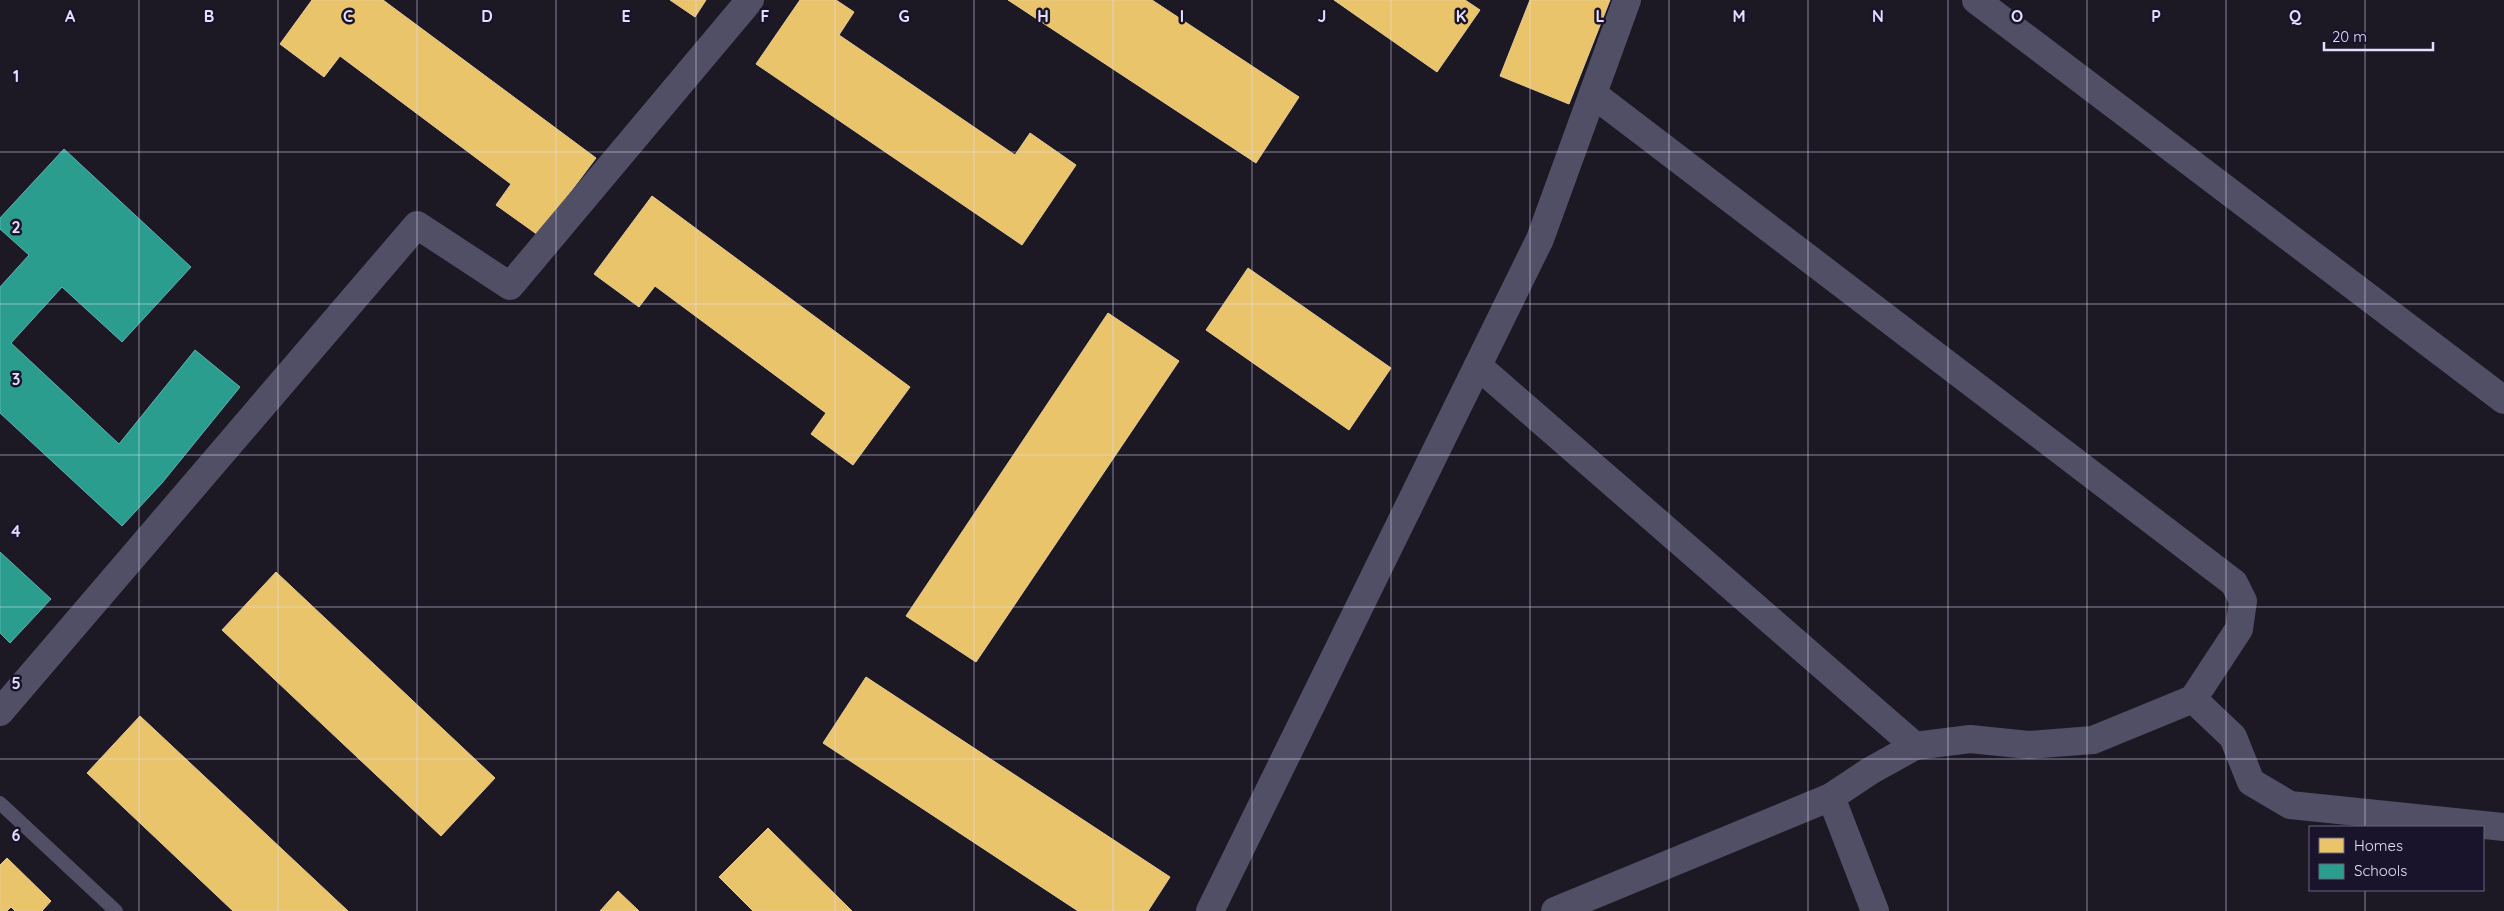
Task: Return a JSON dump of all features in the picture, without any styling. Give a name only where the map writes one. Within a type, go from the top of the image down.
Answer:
[{"type":"street","points":[[0,712],[417,225],[510,286],[750,0]]},
{"type":"street","points":[[1210,911],[1540,239],[1627,0]]},
{"type":"street","points":[[1976,0],[2504,400]]},
{"type":"street","points":[[1565,909],[1831,797],[1870,771],[1915,746],[1970,739],[2029,745],[2093,740],[2193,699],[2239,629],[2243,601],[2234,583],[1593,94]]},
{"type":"street","points":[[1478,366],[1915,746]]},
{"type":"street","points":[[2193,699],[2233,737],[2251,782],[2290,805],[2504,827]]},
{"type":"street","points":[[1831,797],[1875,911]]},
{"type":"lane","points":[[0,803],[116,911]]},
{"type":"building: Homes","points":[[312,0],[383,0],[596,158],[538,235],[496,205],[511,184],[340,56],[324,77],[280,44]]},
{"type":"building: Homes","points":[[670,0],[706,0],[695,17]]},
{"type":"building: Homes","points":[[800,0],[836,0],[854,12],[839,35],[1015,155],[1030,133],[1076,165],[1022,245],[756,64]]},
{"type":"building: Homes","points":[[1008,0],[1152,0],[1299,97],[1256,163]]},
{"type":"building: Homes","points":[[1334,0],[1465,0],[1480,10],[1437,72]]},
{"type":"building: Homes","points":[[1530,0],[1610,0],[1569,104],[1500,76]]},
{"type":"building: Homes","points":[[652,196],[910,387],[853,465],[811,434],[826,413],[655,286],[639,307],[594,274]]},
{"type":"building: Homes","points":[[1248,268],[1391,368],[1349,430],[1206,330]]},
{"type":"building: Homes","points":[[1108,313],[1179,361],[976,662],[906,616]]},
{"type":"building: Homes","points":[[276,572],[495,778],[441,836],[222,630]]},
{"type":"building: Homes","points":[[866,677],[1170,877],[1148,911],[1078,911],[823,743]]},
{"type":"building: Homes","points":[[140,716],[348,911],[233,911],[87,773]]},
{"type":"building: Homes","points":[[768,828],[852,911],[753,911],[719,877]]},
{"type":"building: Homes","points":[[7,858],[51,901],[42,911],[15,911],[11,907],[7,911],[0,911],[0,865]]},
{"type":"building: Homes","points":[[618,891],[639,911],[600,911]]},
{"type":"building: Schools","points":[[64,149],[191,267],[122,342],[62,287],[11,343],[119,444],[195,350],[240,387],[162,483],[122,526],[0,413],[0,287],[29,255],[0,229],[0,218]]},
{"type":"building: Schools","points":[[0,552],[51,599],[10,643],[0,633]]}]
